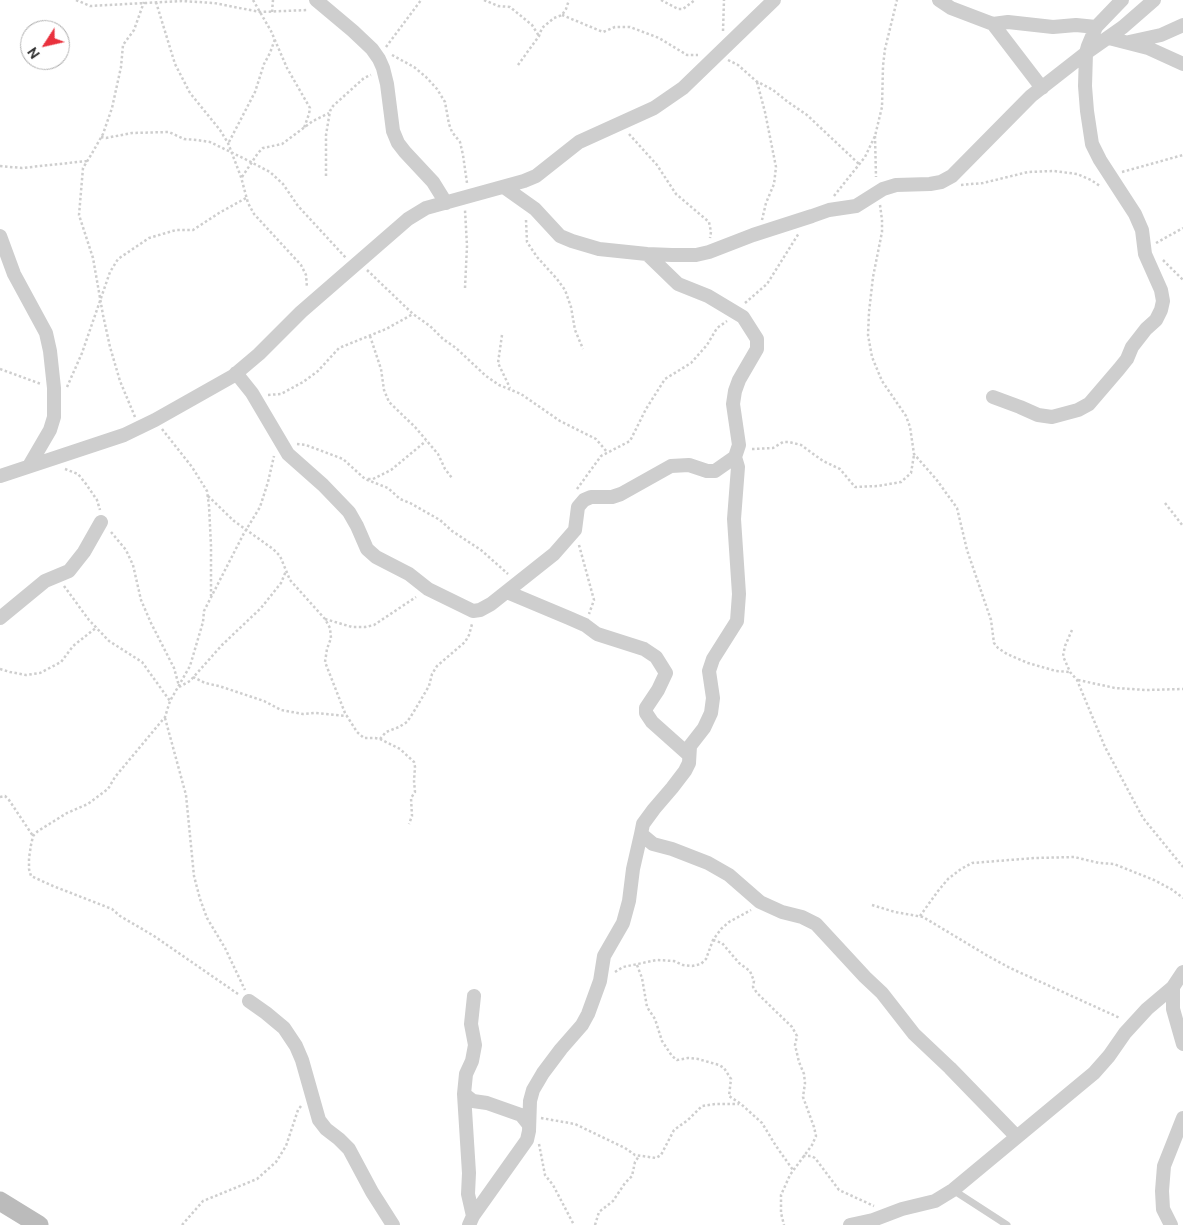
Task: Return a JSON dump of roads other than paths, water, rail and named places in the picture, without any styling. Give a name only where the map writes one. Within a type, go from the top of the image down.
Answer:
[{"type":"street","points":[[316,0],[372,48],[383,68],[393,131],[398,143],[433,182],[446,203]]},
{"type":"street","points":[[0,476],[124,435],[155,420],[236,373],[259,354],[307,307],[408,219],[426,208],[504,187],[536,176],[579,142],[654,108],[684,88],[774,0]]},
{"type":"street","points":[[938,0],[951,8],[993,24],[1008,22],[1053,27],[1076,25],[1096,28]]},
{"type":"street","points":[[993,397],[1038,415],[1052,417],[1078,410],[1089,404],[1119,369],[1127,359],[1137,340],[1156,320],[1161,310],[1163,301],[1161,290],[1145,254],[1142,230],[1092,144],[1085,86],[1086,53],[1096,28],[1122,0]]},
{"type":"street","points":[[504,187],[534,209],[560,236],[599,249],[647,254],[688,255],[709,252],[761,232],[815,215],[856,206],[877,193],[896,186],[941,182],[952,176],[964,166],[1019,107],[1086,53],[1109,38],[1154,0]]},
{"type":"street","points":[[993,24],[1042,88]]},
{"type":"street","points":[[1127,42],[1161,35],[1183,24]]},
{"type":"street","points":[[1109,38],[1148,48],[1183,64]]},
{"type":"street","points":[[0,236],[14,274],[46,333],[59,391],[50,430],[29,466]]},
{"type":"street","points":[[471,1221],[527,1140],[530,1101],[533,1090],[561,1049],[582,1025],[600,981],[604,956],[622,923],[629,900],[640,834],[654,809],[685,771],[689,763],[690,746],[704,728],[712,713],[713,698],[710,671],[713,659],[737,621],[739,594],[734,519],[738,467],[735,457],[739,445],[732,404],[739,380],[757,349],[757,339],[743,316],[694,289],[678,284],[647,254]]},
{"type":"street","points":[[236,373],[252,393],[288,454],[349,512],[367,549],[376,557],[409,574],[428,589],[475,611],[491,604],[554,554],[575,530],[578,507],[584,500],[591,497],[612,497],[621,494],[671,466],[689,464],[707,471],[715,471],[735,457]]},
{"type":"street","points":[[0,618],[45,581],[69,571],[77,562],[101,522]]},
{"type":"street","points":[[509,590],[585,625],[597,634],[644,649],[656,657],[666,673],[646,708],[646,713],[652,722],[689,755]]},
{"type":"street","points":[[640,834],[652,844],[672,849],[708,863],[729,875],[764,904],[782,912],[802,916],[816,924],[865,977],[882,992],[914,1034],[1017,1137]]},
{"type":"street","points":[[850,1225],[935,1201],[953,1190],[987,1164],[1094,1073],[1109,1056],[1124,1033],[1147,1009],[1173,987],[1183,972]]},
{"type":"street","points":[[1173,987],[1173,1009],[1183,1044]]},
{"type":"street","points":[[471,1221],[468,1194],[469,1173],[464,1094],[466,1074],[472,1061],[475,1045],[471,1024],[474,996]]},
{"type":"street","points":[[249,1001],[284,1028],[288,1034],[302,1060],[319,1120],[326,1129],[349,1149],[372,1192],[393,1225]]},
{"type":"street","points":[[464,1094],[473,1101],[494,1105],[521,1115],[529,1121]]},
{"type":"street","points":[[1171,1225],[1164,1209],[1163,1174],[1168,1153],[1183,1118]]},
{"type":"street","points":[[0,1201],[39,1225]]},
{"type":"lane","points":[[953,1190],[1007,1225]]}]
